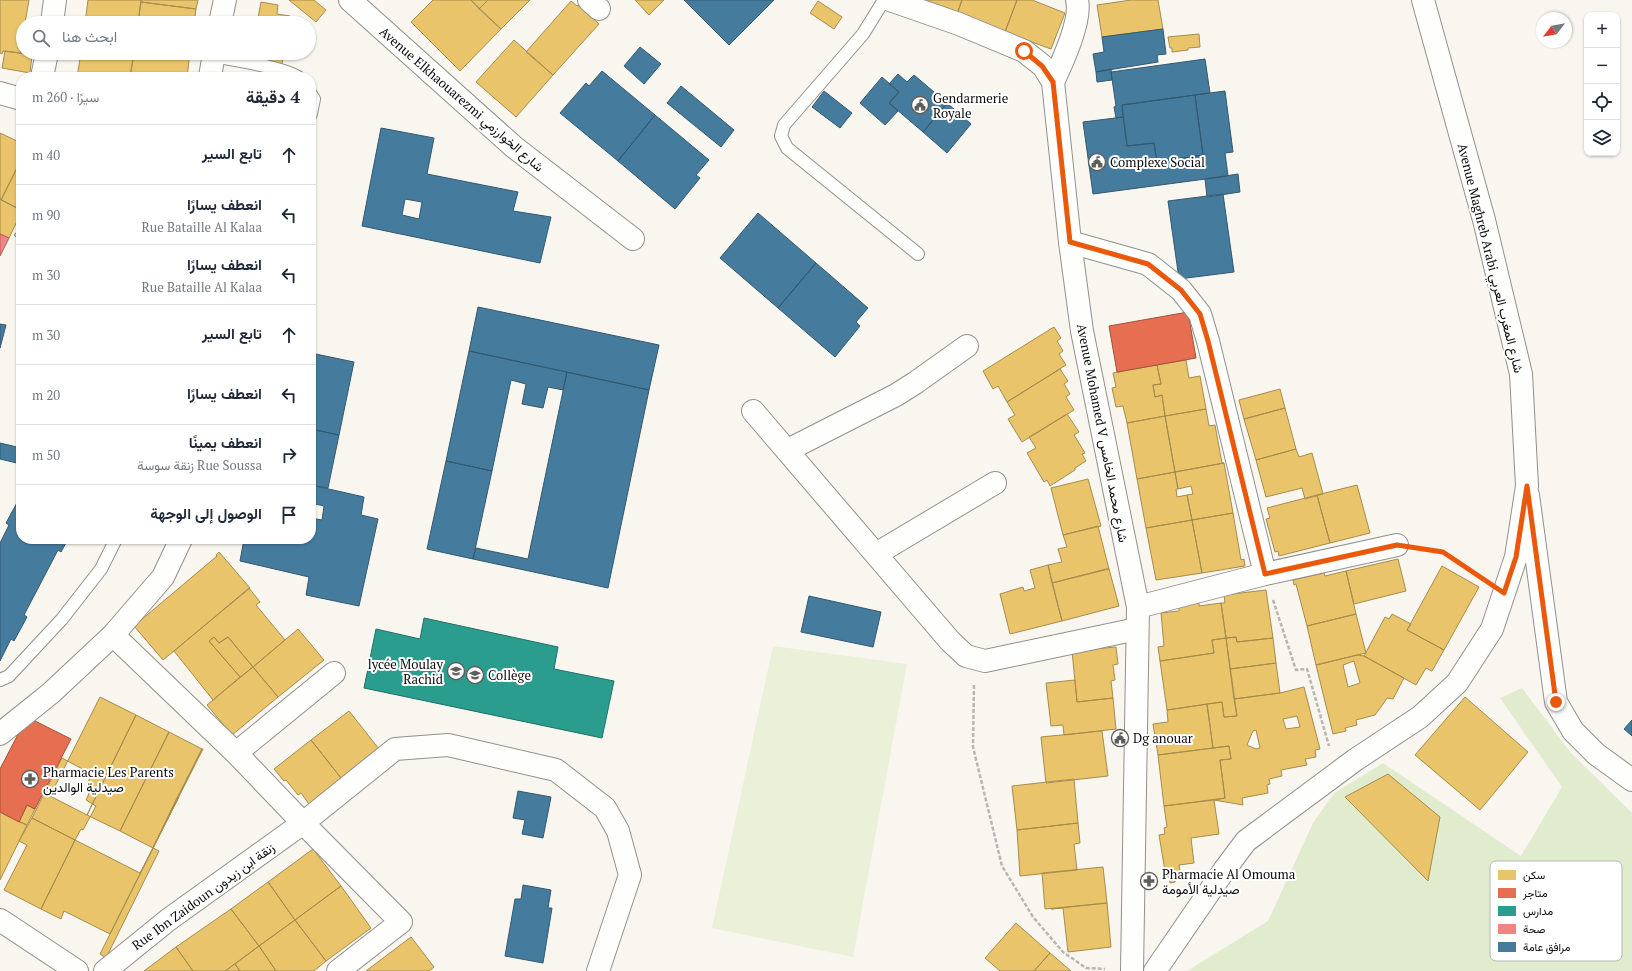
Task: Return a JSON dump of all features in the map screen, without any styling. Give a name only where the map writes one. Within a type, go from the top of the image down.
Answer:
[{"type":"street","points":[[53,16],[55,0]]},
{"type":"street","points":[[222,16],[225,0]]},
{"type":"street","name":"Avenue Elkhaouarezmi شارع الخوارزمي","points":[[350,0],[514,147],[633,239]]},
{"type":"street","name":"Avenue Mohamed V شارع محمد الخامس","points":[[890,0],[958,24],[1024,51],[1042,66],[1053,82],[1070,242],[1082,331],[1138,607],[1132,971]]},
{"type":"street","points":[[1053,82],[1065,57],[1078,14],[1077,0]]},
{"type":"street","name":"Avenue Maghreb Arabi شارع المغرب العربي","points":[[1155,971],[1220,875],[1246,841],[1336,773],[1420,717],[1457,683],[1492,629],[1516,557],[1527,486],[1521,374],[1484,220],[1423,0]]},
{"type":"street","points":[[43,72],[46,60]]},
{"type":"street","points":[[0,93],[16,98]]},
{"type":"street","points":[[1070,242],[1148,264],[1181,290],[1200,314],[1208,341],[1265,574]]},
{"type":"street","points":[[788,450],[896,395],[966,346]]},
{"type":"street","points":[[753,411],[788,450],[950,641],[966,656],[985,661],[1137,629]]},
{"type":"street","points":[[876,554],[995,483]]},
{"type":"street","points":[[1527,486],[1556,702],[1573,731],[1596,754],[1632,780]]},
{"type":"street","points":[[0,734],[51,693],[113,635],[163,577],[179,544]]},
{"type":"street","points":[[1138,607],[1265,574],[1397,545]]},
{"type":"street","points":[[113,635],[236,753],[401,922],[338,971]]},
{"type":"street","points":[[236,753],[334,673]]},
{"type":"street","name":"Rue Ibn Zaidoun زنقة ابن زيدون","points":[[104,971],[168,920],[303,823],[395,749],[448,745],[556,770],[605,808],[618,831],[630,875],[598,971]]},
{"type":"street","points":[[0,920],[77,971]]},
{"type":"lane","points":[[884,0],[863,34],[784,125],[781,136],[787,148],[918,254]]},
{"type":"lane","points":[[213,62],[268,67],[285,72]]},
{"type":"lane","points":[[0,680],[9,676],[62,619],[101,569],[114,544]]},
{"type":"path","points":[[1397,545],[1443,552],[1504,593]]},
{"type":"path","points":[[1265,574],[1296,670],[1307,669],[1336,773]]},
{"type":"path","points":[[975,658],[973,747],[1002,866],[1033,917],[1063,952],[1086,968],[1132,971]]},
{"type":"green space","points":[[773,646],[907,664],[853,957],[712,928]]},
{"type":"green space","points":[[1522,688],[1571,753],[1632,813],[1632,971],[1187,971],[1268,921],[1313,823],[1334,793],[1383,763],[1521,856],[1562,787],[1500,698]]},
{"type":"building: سكن","points":[[0,0],[29,0],[26,16],[16,16],[16,52],[3,51],[2,54],[0,53]]},
{"type":"building: سكن","points":[[88,0],[141,0],[139,16],[86,16]]},
{"type":"building: سكن","points":[[141,0],[198,0],[196,9],[141,2]]},
{"type":"building: سكن","points":[[289,0],[314,0],[326,10],[316,22],[316,16],[309,16]]},
{"type":"building: سكن","points":[[433,0],[471,0],[501,29],[460,71],[411,22]]},
{"type":"building: سكن","points":[[471,0],[488,0],[479,9]]},
{"type":"building: سكن","points":[[488,0],[530,0],[501,29],[479,9]]},
{"type":"building: سكن","points":[[635,0],[664,0],[649,15]]},
{"type":"building: سكن","points":[[922,0],[962,0],[957,14]]},
{"type":"building: سكن","points":[[962,0],[1017,0],[1005,32],[957,14]]},
{"type":"building: سكن","points":[[1017,0],[1032,0],[1065,13],[1051,49],[1005,32]]},
{"type":"building: سكن","points":[[1131,0],[1158,0],[1163,29],[1102,37],[1097,5]]},
{"type":"building: سكن","points":[[571,1],[577,6],[578,5],[599,24],[553,75],[526,52]]},
{"type":"building: سكن","points":[[818,1],[842,17],[834,29],[810,13]]},
{"type":"building: سكن","points":[[141,2],[196,9],[195,16],[139,16]]},
{"type":"building: سكن","points":[[261,2],[278,5],[277,14],[290,16],[258,16]]},
{"type":"building: سكن","points":[[1199,34],[1200,47],[1172,52],[1168,37]]},
{"type":"building: سكن","points":[[514,40],[553,75],[516,117],[476,82]]},
{"type":"building: سكن","points":[[5,51],[16,53],[16,60],[31,60],[30,72],[2,68]]},
{"type":"building: سكن","points":[[80,60],[133,60],[131,72],[78,72]]},
{"type":"building: سكن","points":[[133,60],[189,60],[188,72],[131,72]]},
{"type":"building: سكن","points":[[258,60],[283,60],[282,64]]},
{"type":"building: سكن","points":[[0,133],[16,141],[16,170],[1,200]]},
{"type":"building: سكن","points":[[16,170],[16,208],[1,200]]},
{"type":"building: سكن","points":[[0,199],[16,207],[16,223],[9,238],[0,234]]},
{"type":"building: سكن","points":[[1054,327],[1061,338],[1057,341],[1063,351],[1059,354],[1066,365],[1007,402],[998,386],[993,389],[983,371]]},
{"type":"building: سكن","points":[[1186,360],[1189,378],[1200,376],[1206,409],[1165,416],[1162,395],[1155,397],[1153,385],[1161,384],[1157,365]]},
{"type":"building: سكن","points":[[1157,365],[1161,384],[1153,385],[1155,397],[1162,395],[1165,416],[1127,423],[1123,406],[1116,407],[1112,388],[1116,387],[1113,373]]},
{"type":"building: سكن","points":[[1060,369],[1068,381],[1064,384],[1070,394],[1066,397],[1074,410],[1022,442],[1008,419],[1015,415],[1007,402]]},
{"type":"building: سكن","points":[[1280,389],[1285,408],[1244,419],[1239,400]]},
{"type":"building: سكن","points":[[1285,408],[1296,449],[1256,460],[1244,419]]},
{"type":"building: سكن","points":[[1206,409],[1209,426],[1215,425],[1222,463],[1224,463],[1175,472],[1165,416]]},
{"type":"building: سكن","points":[[1067,414],[1079,432],[1074,435],[1085,453],[1082,454],[1086,461],[1050,486],[1047,480],[1044,482],[1027,453],[1036,448],[1029,437]]},
{"type":"building: سكن","points":[[1165,416],[1175,472],[1137,479],[1127,423]]},
{"type":"building: سكن","points":[[1296,449],[1299,457],[1312,453],[1323,494],[1305,499],[1302,488],[1266,497],[1256,460]]},
{"type":"building: سكن","points":[[1224,463],[1233,513],[1192,520],[1187,495],[1193,494],[1191,486],[1178,489],[1175,472]]},
{"type":"building: سكن","points":[[1175,472],[1178,489],[1176,489],[1177,497],[1187,495],[1192,520],[1146,528],[1137,479]]},
{"type":"building: سكن","points":[[1088,479],[1101,526],[1063,535],[1051,488]]},
{"type":"building: سكن","points":[[1357,485],[1370,533],[1330,543],[1317,495]]},
{"type":"building: سكن","points":[[1317,495],[1330,543],[1279,556],[1278,551],[1275,552],[1266,519],[1270,518],[1267,508]]},
{"type":"building: سكن","points":[[1233,513],[1241,560],[1244,559],[1245,566],[1202,573],[1192,520]]},
{"type":"building: سكن","points":[[1192,520],[1202,573],[1156,580],[1146,528]]},
{"type":"building: سكن","points":[[1098,526],[1109,569],[1052,583],[1048,565],[1062,562],[1058,549],[1067,547],[1063,535]]},
{"type":"building: سكن","points":[[219,552],[250,588],[163,660],[134,626],[217,556],[216,555]]},
{"type":"building: سكن","points":[[1398,559],[1406,591],[1354,604],[1346,571]]},
{"type":"building: سكن","points":[[1048,565],[1062,621],[1010,634],[1000,594],[1023,587],[1024,591],[1035,588],[1030,570]]},
{"type":"building: سكن","points":[[1442,566],[1479,587],[1444,650],[1407,630]]},
{"type":"building: سكن","points":[[1109,569],[1119,606],[1062,621],[1052,583]]},
{"type":"building: سكن","points":[[1346,571],[1356,614],[1307,626],[1296,584],[1294,585],[1293,580],[1324,573],[1325,576]]},
{"type":"building: سكن","points":[[249,588],[260,602],[256,605],[285,640],[253,667],[228,637],[219,643],[214,637],[209,641],[240,677],[213,700],[174,651]]},
{"type":"building: سكن","points":[[1266,590],[1273,638],[1237,642],[1236,637],[1226,638],[1221,603],[1225,603],[1224,595]]},
{"type":"building: سكن","points":[[1199,603],[1199,606],[1221,603],[1226,638],[1212,640],[1214,653],[1160,661],[1158,647],[1164,646],[1161,613],[1179,611],[1179,606]]},
{"type":"building: سكن","points":[[1356,614],[1366,653],[1316,665],[1307,626]]},
{"type":"building: سكن","points":[[1392,614],[1411,624],[1407,630],[1444,650],[1432,671],[1426,668],[1416,685],[1364,656],[1385,617],[1389,619]]},
{"type":"building: سكن","points":[[298,629],[324,660],[278,697],[253,667]]},
{"type":"building: سكن","points":[[214,637],[219,643],[228,637],[253,667],[240,677],[209,641]]},
{"type":"building: سكن","points":[[1236,637],[1237,642],[1273,638],[1276,663],[1230,669],[1226,638]]},
{"type":"building: سكن","points":[[1226,638],[1237,716],[1224,717],[1222,702],[1167,710],[1160,661],[1214,653],[1212,640]]},
{"type":"building: سكن","points":[[1116,647],[1118,664],[1113,665],[1115,680],[1111,681],[1113,698],[1077,702],[1072,651]]},
{"type":"building: سكن","points":[[1357,655],[1364,656],[1404,678],[1393,699],[1387,698],[1375,715],[1356,720],[1357,725],[1345,728],[1346,731],[1333,734],[1316,665]],"holes":[[[1354,661],[1360,683],[1348,687],[1343,665]]]},
{"type":"building: سكن","points":[[1276,663],[1280,693],[1234,699],[1230,669]]},
{"type":"building: سكن","points":[[253,667],[278,697],[232,735],[207,705]]},
{"type":"building: سكن","points":[[1075,680],[1077,702],[1113,698],[1116,729],[1064,735],[1063,725],[1051,726],[1046,683]]},
{"type":"building: سكن","points":[[1304,687],[1320,749],[1315,750],[1316,757],[1305,759],[1307,765],[1281,770],[1282,776],[1269,779],[1270,784],[1267,785],[1268,793],[1242,798],[1243,805],[1214,800],[1225,798],[1220,760],[1231,759],[1229,746],[1213,748],[1207,704],[1222,702],[1224,717],[1237,716],[1234,699],[1280,693]],"holes":[[[1297,716],[1300,727],[1286,729],[1283,719]],[[1256,730],[1260,748],[1256,749],[1247,745],[1253,731]]]},
{"type":"building: سكن","points":[[100,697],[136,715],[87,815],[50,796]]},
{"type":"building: سكن","points":[[1465,697],[1528,752],[1480,810],[1415,755]]},
{"type":"building: سكن","points":[[1207,704],[1213,748],[1158,755],[1153,724],[1168,722],[1167,710]]},
{"type":"building: سكن","points":[[349,711],[379,749],[341,778],[311,740]]},
{"type":"building: سكن","points":[[136,715],[169,732],[120,831],[87,815]]},
{"type":"building: سكن","points":[[1102,731],[1108,776],[1046,783],[1041,737]]},
{"type":"building: سكن","points":[[169,732],[202,749],[153,848],[120,831]]},
{"type":"building: سكن","points":[[311,740],[341,778],[309,804],[301,793],[298,795],[286,780],[284,781],[274,769]]},
{"type":"building: سكن","points":[[1229,746],[1231,759],[1220,760],[1225,798],[1164,806],[1158,755]]},
{"type":"building: سكن","points":[[203,749],[153,848],[178,796]]},
{"type":"building: سكن","points":[[62,758],[88,772],[87,774],[91,776],[87,784],[92,787],[86,800],[96,806],[83,830],[81,829],[75,840],[32,818]]},
{"type":"building: سكن","points":[[1388,774],[1440,817],[1428,881],[1345,797]]},
{"type":"building: سكن","points":[[1074,779],[1078,823],[1017,830],[1012,786]]},
{"type":"building: سكن","points":[[178,796],[179,797],[153,848]]},
{"type":"building: سكن","points":[[1214,800],[1219,834],[1191,838],[1194,863],[1179,865],[1181,878],[1175,878],[1175,882],[1170,883],[1169,877],[1166,877],[1159,835],[1165,834],[1164,828],[1167,827],[1164,806]]},
{"type":"building: سكن","points":[[27,805],[35,809],[27,825],[19,822]]},
{"type":"building: سكن","points":[[0,812],[27,825],[0,880]]},
{"type":"building: سكن","points":[[32,818],[75,840],[41,909],[4,890],[27,845],[19,841]]},
{"type":"building: سكن","points":[[1078,823],[1080,843],[1074,844],[1077,870],[1020,876],[1017,830]]},
{"type":"building: سكن","points":[[75,840],[140,873],[153,848],[110,934],[64,911],[61,919],[41,909]]},
{"type":"building: سكن","points":[[153,848],[159,851],[106,958],[100,954]]},
{"type":"building: سكن","points":[[313,849],[341,886],[295,920],[268,882]]},
{"type":"building: سكن","points":[[1103,867],[1107,903],[1045,909],[1042,873]]},
{"type":"building: سكن","points":[[268,882],[295,920],[259,946],[231,909]]},
{"type":"building: سكن","points":[[341,886],[371,928],[326,961],[295,920]]},
{"type":"building: سكن","points":[[1107,903],[1111,947],[1068,952],[1063,908],[1051,909]]},
{"type":"building: سكن","points":[[231,909],[259,946],[225,971],[193,971],[176,947]]},
{"type":"building: سكن","points":[[295,920],[326,961],[314,971],[276,971],[259,946]]},
{"type":"building: سكن","points":[[1016,923],[1050,953],[1034,971],[1000,971],[985,958]]},
{"type":"building: سكن","points":[[411,937],[434,967],[429,971],[366,971]]},
{"type":"building: سكن","points":[[259,946],[276,971],[240,971],[235,964]]},
{"type":"building: سكن","points":[[176,947],[193,971],[144,971]]},
{"type":"building: سكن","points":[[1050,953],[1071,971],[1034,971]]},
{"type":"building: سكن","points":[[235,964],[240,971],[225,971]]},
{"type":"building: متاجر","points":[[1188,312],[1196,358],[1117,372],[1109,326]]},
{"type":"building: متاجر","points":[[27,717],[71,739],[35,809],[27,805],[19,822],[0,812],[0,769]]},
{"type":"building: مدارس","name":"Collège","points":[[424,618],[558,647],[554,669],[614,681],[602,738],[364,688],[376,629],[420,639]]},
{"type":"building: صحة","points":[[0,234],[9,238],[0,256]]},
{"type":"building: مرافق عامة","points":[[684,0],[774,0],[729,45]]},
{"type":"building: مرافق عامة","points":[[1163,29],[1166,54],[1157,55],[1158,62],[1096,72],[1093,54],[1104,52],[1102,37]]},
{"type":"building: مرافق عامة","points":[[640,47],[661,64],[644,84],[624,66]]},
{"type":"building: مرافق عامة","points":[[1205,59],[1210,93],[1122,105],[1123,117],[1116,118],[1114,107],[1116,106],[1111,72]]},
{"type":"building: مرافق عامة","points":[[1111,69],[1112,80],[1097,82],[1096,72]]},
{"type":"building: مرافق عامة","points":[[602,71],[655,115],[618,161],[560,113],[586,83],[589,86]]},
{"type":"building: مرافق عامة","name":"Gendarmerie Royale","points":[[898,74],[907,82],[914,75],[947,103],[923,132],[889,103],[899,92],[889,84]]},
{"type":"building: مرافق عامة","points":[[882,77],[899,92],[889,103],[898,111],[885,125],[860,103]]},
{"type":"building: مرافق عامة","points":[[681,86],[734,130],[721,147],[667,103]]},
{"type":"building: مرافق عامة","points":[[824,91],[852,113],[840,128],[812,107]]},
{"type":"building: مرافق عامة","points":[[1225,91],[1233,152],[1225,153],[1228,176],[1093,194],[1083,122],[1123,117],[1127,146],[1154,143],[1157,162],[1203,155],[1195,95]]},
{"type":"building: مرافق عامة","points":[[1195,95],[1203,155],[1157,162],[1154,143],[1127,146],[1122,105]]},
{"type":"building: مرافق عامة","points":[[947,103],[971,124],[947,153],[923,132]]},
{"type":"building: مرافق عامة","points":[[655,115],[709,160],[696,175],[700,178],[675,209],[618,161]]},
{"type":"building: مرافق عامة","points":[[381,128],[434,138],[427,174],[518,192],[513,211],[551,217],[540,263],[362,226]],"holes":[[[405,199],[422,202],[419,219],[402,215]]]},
{"type":"building: مرافق عامة","points":[[1238,174],[1240,192],[1207,197],[1205,179]]},
{"type":"building: مرافق عامة","points":[[1223,194],[1234,272],[1179,279],[1168,201]]},
{"type":"building: مرافق عامة","points":[[758,213],[816,263],[778,308],[720,258]]},
{"type":"building: مرافق عامة","points":[[816,263],[868,308],[856,322],[860,326],[835,357],[778,308]]},
{"type":"building: مرافق عامة","points":[[478,307],[659,345],[649,390],[469,351]]},
{"type":"building: مرافق عامة","points":[[0,324],[6,325],[0,348]]},
{"type":"building: مرافق عامة","points":[[469,351],[567,372],[563,390],[548,387],[543,408],[522,404],[526,384],[511,380],[492,471],[446,461]]},
{"type":"building: مرافق عامة","points":[[316,354],[354,362],[339,435],[316,430]]},
{"type":"building: مرافق عامة","points":[[567,372],[649,390],[608,588],[473,559],[476,548],[528,559]]},
{"type":"building: مرافق عامة","points":[[316,430],[339,435],[328,488],[316,486]]},
{"type":"building: مرافق عامة","points":[[0,443],[16,447],[16,463],[0,459]]},
{"type":"building: مرافق عامة","points":[[446,461],[492,471],[473,559],[427,549]]},
{"type":"building: مرافق عامة","points":[[316,486],[364,497],[361,515],[378,519],[359,606],[306,595],[309,577],[240,561],[243,544],[316,544],[316,519],[322,520],[324,506],[316,504]]},
{"type":"building: مرافق عامة","points":[[16,505],[16,544],[65,544],[61,552],[58,550],[24,615],[27,617],[14,641],[11,639],[0,661],[0,543],[9,525],[6,523]]},
{"type":"building: مرافق عامة","points":[[809,596],[881,612],[873,647],[801,632]]},
{"type":"building: مرافق عامة","points":[[1632,720],[1632,736],[1624,729]]},
{"type":"building: مرافق عامة","points":[[518,791],[551,797],[543,838],[522,834],[525,820],[513,818]]},
{"type":"building: مرافق عامة","points":[[523,885],[551,890],[548,908],[552,908],[543,963],[505,956],[515,899],[521,899]]},
{"type":"place","name":"Gendarmerie Royale","points":[[920,105]]},
{"type":"place","name":"Complexe Social","points":[[1097,162]]},
{"type":"place","name":"lycée Moulay Rachid","points":[[456,671]]},
{"type":"place","name":"Collège","points":[[475,675]]},
{"type":"place","name":"Dg anouar","points":[[1120,738]]},
{"type":"place","name":"Pharmacie Les Parents صيدلية الوالدين","points":[[30,779]]},
{"type":"place","name":"Pharmacie Al Omouma صيدلية الأمومة","points":[[1149,881]]},
{"type":"route","points":[[1024,51],[1042,66],[1053,82],[1070,242],[1148,264],[1181,290],[1200,314],[1208,341],[1265,574],[1397,545],[1443,552],[1504,593],[1516,557],[1527,486],[1556,702]]}]
